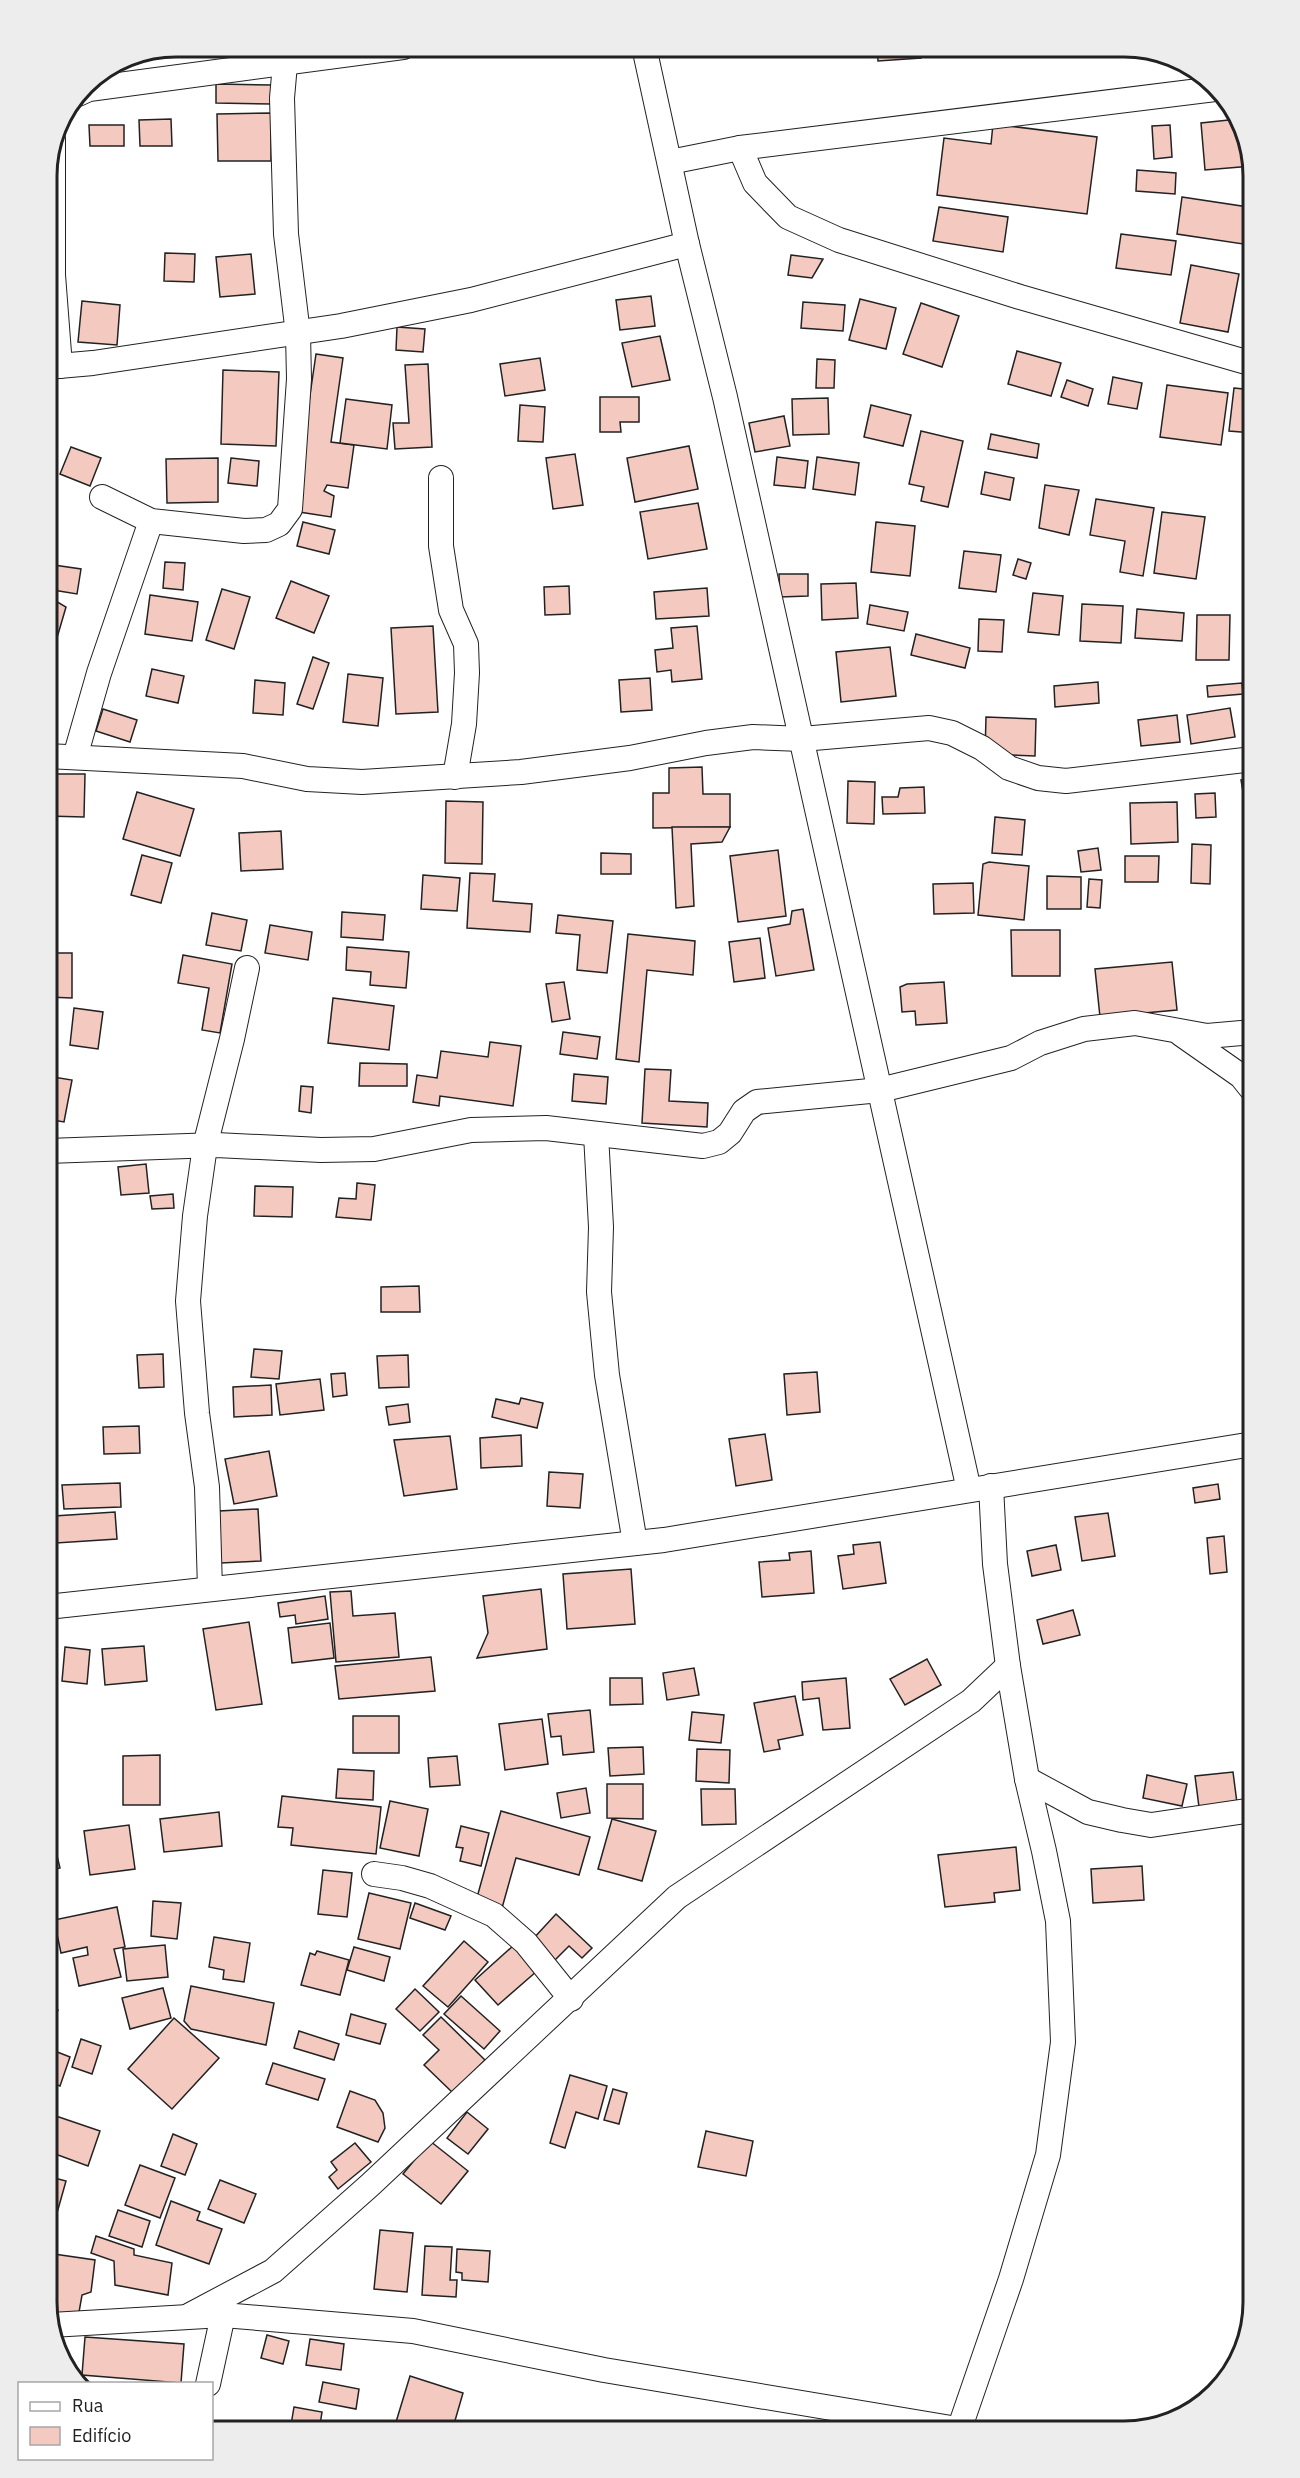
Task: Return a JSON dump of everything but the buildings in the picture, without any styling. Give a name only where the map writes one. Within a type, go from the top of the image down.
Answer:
[{"type":"street","points":[[95,88],[331,57]]},
{"type":"street","points":[[646,57],[880,1090],[980,1488],[995,1564],[1008,1666],[1027,1779],[1058,1921],[1063,2042],[1048,2154],[967,2421]]},
{"type":"street","points":[[102,496],[150,521],[244,531],[266,530],[279,524],[290,509],[299,379],[298,334],[286,234],[282,98],[285,64]]},
{"type":"street","points":[[670,162],[740,148],[1206,90]]},
{"type":"street","points":[[740,148],[755,183],[788,217],[839,240],[1020,297],[1243,361]]},
{"type":"street","points":[[57,366],[298,334],[471,300],[687,244]]},
{"type":"street","points":[[441,478],[442,555],[451,610],[466,644],[464,724],[455,777]]},
{"type":"street","points":[[75,757],[99,673],[150,521]]},
{"type":"street","points":[[57,756],[243,766],[318,780],[362,782],[521,772],[630,758],[706,743],[753,737],[802,739],[929,728],[952,733],[972,743],[1009,768],[1038,778],[1066,781],[1243,760]]},
{"type":"street","points":[[210,1589],[207,1487],[197,1413],[188,1300],[195,1216],[205,1146],[247,968]]},
{"type":"street","points":[[57,1151],[205,1146],[321,1150],[374,1149],[471,1130],[546,1128],[704,1146],[719,1142],[730,1133],[744,1111],[757,1102],[880,1090],[1011,1058],[1040,1043],[1083,1029],[1136,1023],[1207,1036],[1243,1033]]},
{"type":"street","points":[[1177,1031],[1243,1078]]},
{"type":"street","points":[[596,1134],[601,1227],[600,1304],[607,1376],[635,1543]]},
{"type":"street","points":[[57,1606],[635,1543],[1243,1446]]},
{"type":"street","points":[[190,2315],[273,2271],[571,1999],[677,1897],[971,1701],[1008,1666]]},
{"type":"street","points":[[1027,1779],[1088,1812],[1122,1821],[1151,1825],[1243,1812]]},
{"type":"street","points":[[374,1874],[402,1878],[430,1886],[494,1915],[526,1943],[571,1999]]},
{"type":"street","points":[[59,2324],[223,2314],[413,2331],[604,2370],[905,2421]]},
{"type":"street","points":[[208,2382],[223,2314]]}]
